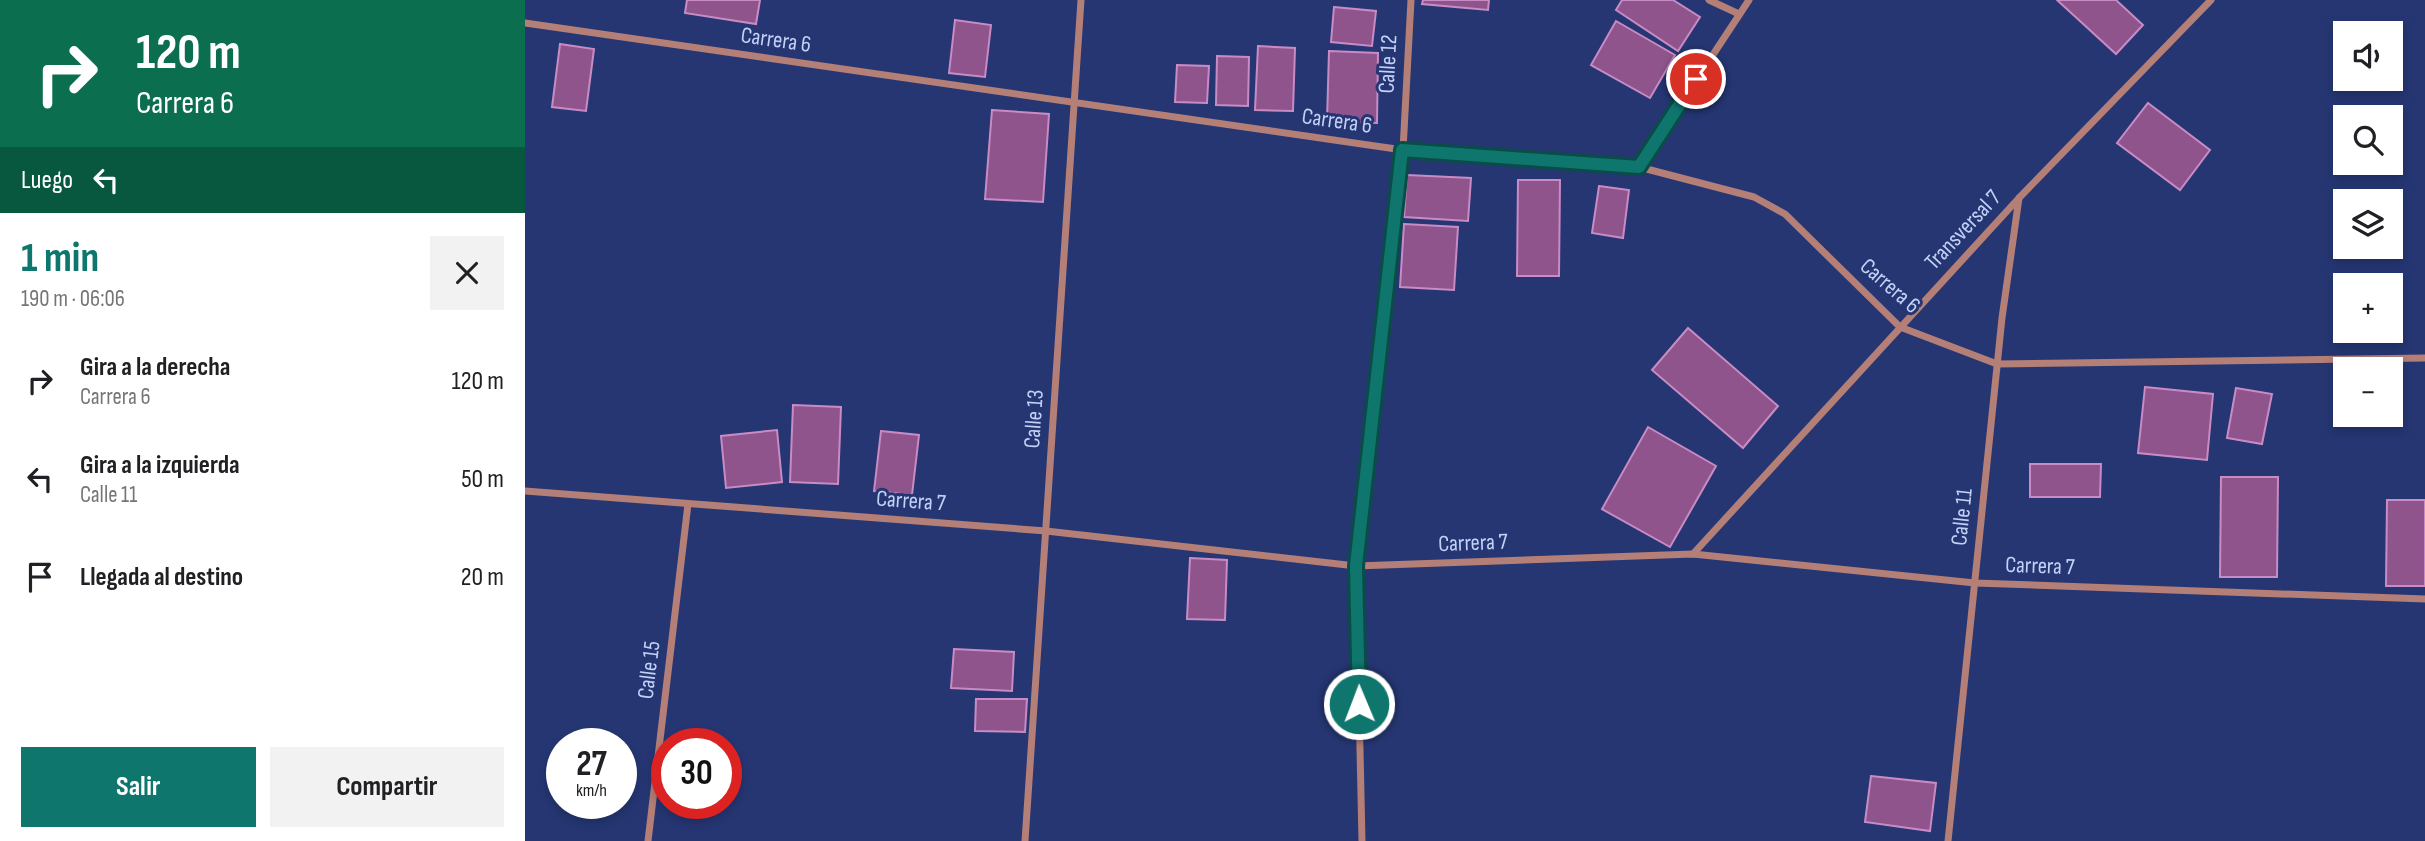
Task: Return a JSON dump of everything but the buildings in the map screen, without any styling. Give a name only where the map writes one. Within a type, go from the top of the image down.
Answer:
[{"type":"street","name":"Calle 13","points":[[1025,841],[1081,0]]},
{"type":"street","name":"Calle 12","points":[[1362,841],[1356,566],[1402,150],[1411,0]]},
{"type":"street","points":[[1709,0],[1739,14]]},
{"type":"street","points":[[1639,167],[1749,0]]},
{"type":"street","name":"Transversal 7","points":[[1693,554],[2019,198],[2211,0]]},
{"type":"street","name":"Carrera 6","points":[[525,23],[1402,150],[1639,167],[1754,197],[1785,214],[1900,327],[1997,364],[2425,358]]},
{"type":"street","name":"Calle 11","points":[[1948,841],[1997,364],[2019,198]]},
{"type":"street","name":"Carrera 7","points":[[525,491],[1045,531],[1356,566],[1693,554],[1975,583],[2425,599]]},
{"type":"street","name":"Calle 15","points":[[648,841],[688,504]]},
{"type":"route","points":[[1359,704],[1356,566],[1402,150],[1639,167],[1696,79]]}]
